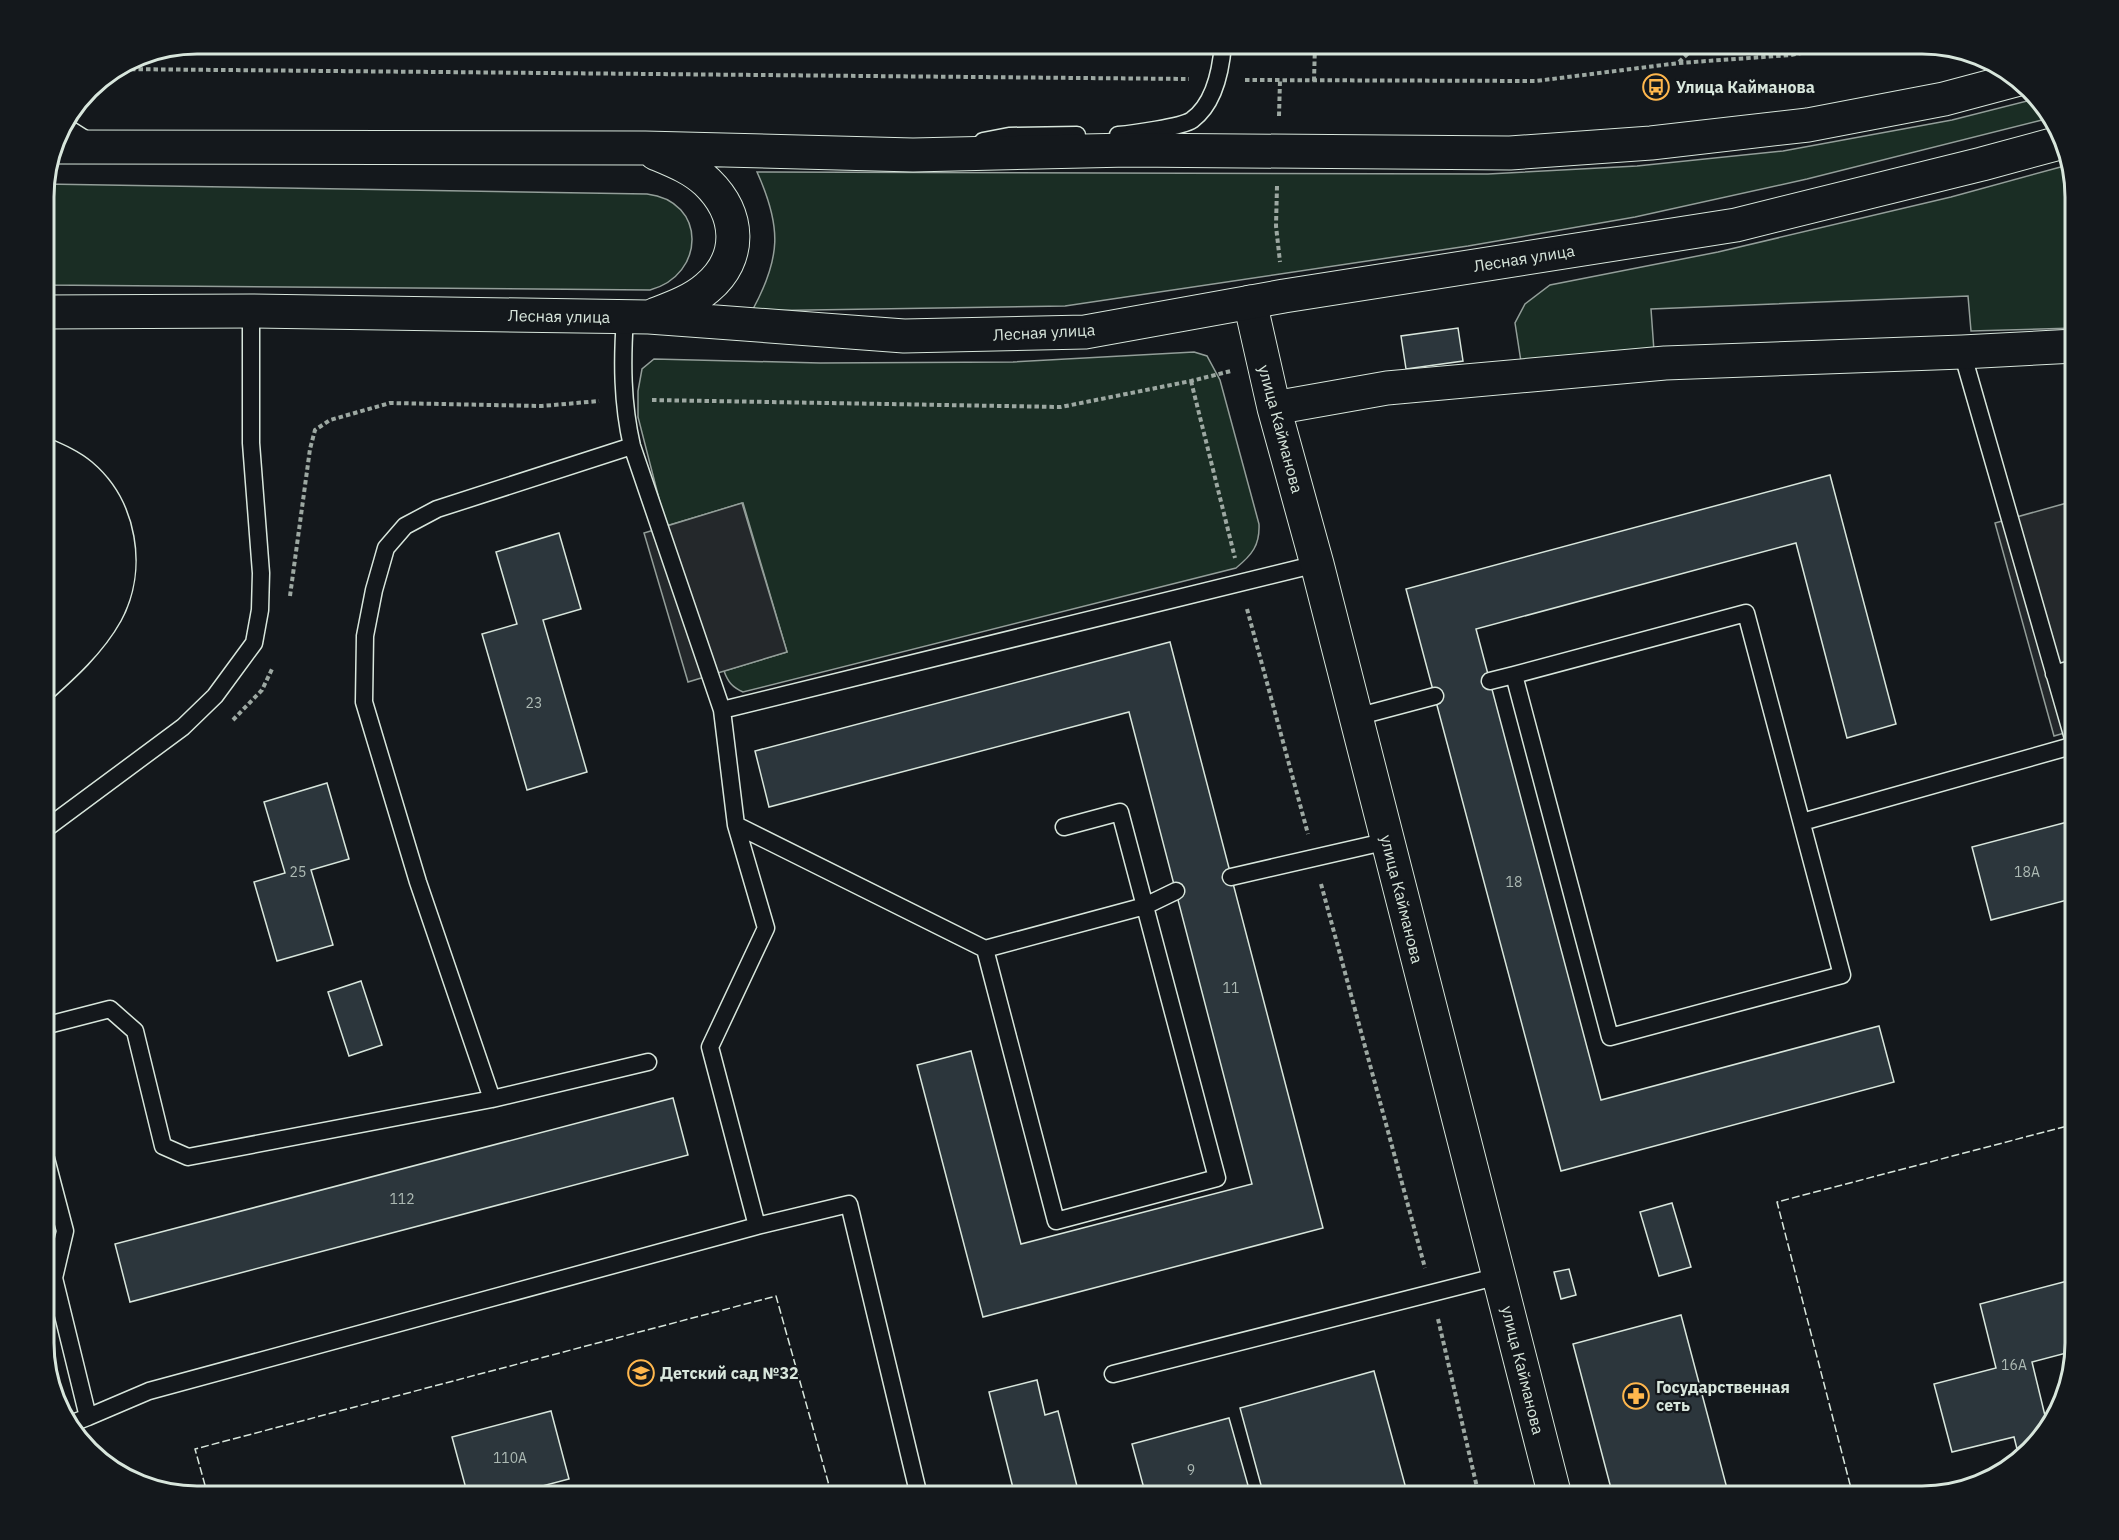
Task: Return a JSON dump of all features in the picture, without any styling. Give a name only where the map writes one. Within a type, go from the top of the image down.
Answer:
[{"type":"main road","points":[[63,147],[645,148],[913,155],[1129,150],[1510,153],[1651,143],[1808,125],[1944,99],[2007,82]]},
{"type":"main road","name":"Лесная улица","points":[[54,312],[251,311],[637,317],[904,336],[1085,332],[1284,296],[1736,225],[2055,144]]},
{"type":"main road","points":[[637,317],[688,301],[706,288],[721,274],[729,260],[733,230],[730,215],[707,182],[684,165],[645,148]]},
{"type":"main road","name":"улица Кайманова","points":[[1250,302],[1274,408],[1317,564],[1552,1486]]},
{"type":"main road","points":[[1274,408],[1387,388],[1665,363],[2065,347]]},
{"type":"lane","points":[[913,155],[1009,136],[1136,134],[1191,121],[1206,103],[1218,80],[1222,54]]},
{"type":"lane","points":[[71,130],[99,147]]},
{"type":"lane","points":[[54,823],[183,728],[215,696],[255,643],[260,610],[261,573],[251,443],[251,311]]},
{"type":"lane","points":[[637,317],[622,368],[624,400],[632,446],[722,710],[736,825],[766,928],[710,1047],[757,1226]]},
{"type":"lane","points":[[1962,352],[2065,711]]},
{"type":"lane","points":[[492,1099],[418,882],[364,702],[365,636],[374,590],[386,548],[405,526],[436,509],[632,446]]},
{"type":"lane","points":[[722,710],[1317,564]]},
{"type":"lane","points":[[1490,681],[1746,613],[1842,975],[1610,1037],[1514,675]]},
{"type":"lane","points":[[2054,674],[2065,671]]},
{"type":"lane","points":[[1356,717],[1435,696]]},
{"type":"lane","points":[[1802,822],[2065,748]]},
{"type":"lane","points":[[985,950],[1056,1221],[1217,1178],[1120,812],[1064,826]]},
{"type":"lane","points":[[736,825],[985,950],[1145,906],[1176,891]]},
{"type":"lane","points":[[1231,877],[1388,841]]},
{"type":"lane","points":[[54,1023],[110,1009],[135,1031],[163,1146],[188,1157],[492,1099],[648,1062]]},
{"type":"lane","points":[[54,1192],[64,1232],[54,1278],[88,1417]]},
{"type":"lane","points":[[77,1421],[149,1391],[757,1226],[849,1204],[916,1486]]},
{"type":"lane","points":[[1113,1374],[1498,1276]]},
{"type":"path","points":[[1314,81],[1315,54]]},
{"type":"path","points":[[1679,63],[1688,54]]},
{"type":"path","points":[[134,69],[1314,81],[1536,81],[1679,63],[1796,54]]},
{"type":"path","points":[[1280,80],[1276,226],[1284,296]]},
{"type":"path","points":[[289,605],[310,449],[315,430],[330,420],[390,403],[542,406],[624,400],[1061,407],[1191,381],[1263,362]]},
{"type":"path","points":[[1191,381],[1241,583],[1431,1293],[1476,1486]]},
{"type":"path","points":[[229,724],[262,690],[276,662]]},
{"type":"green space","points":[[2027,101],[2042,120],[1807,179],[1635,217],[1468,246],[1065,306],[752,311],[769,275],[775,242],[771,209],[757,172],[1488,174],[1637,166],[1783,151],[1952,120]]},
{"type":"green space","points":[[2061,167],[2065,197],[2065,328],[1971,331],[1968,296],[1651,309],[1654,351],[1522,368],[1515,323],[1525,304],[1550,285],[1718,252],[1951,197]]},
{"type":"green space","points":[[54,184],[647,194],[667,200],[681,210],[689,223],[692,239],[689,255],[682,270],[668,282],[650,290],[54,285]]},
{"type":"green space","points":[[1194,352],[1207,356],[1220,380],[1259,524],[1254,549],[1236,568],[743,692],[729,681],[724,671],[787,652],[743,503],[666,526],[638,417],[638,391],[642,369],[654,359],[820,363],[1013,362]]},
{"type":"shaded area","points":[[742,503],[787,652],[688,682],[644,533]]},
{"type":"shaded area","points":[[2065,504],[2065,733],[2054,736],[1995,523]]},
{"type":"building","points":[[1458,328],[1463,361],[1406,369],[1401,336]]},
{"type":"building","points":[[1830,475],[1896,724],[1847,738],[1796,543],[1476,629],[1601,1100],[1879,1026],[1894,1082],[1561,1171],[1406,589]]},
{"type":"building","points":[[559,533],[581,609],[543,620],[587,772],[527,790],[482,634],[517,624],[496,552]]},
{"type":"building","points":[[1170,642],[1323,1228],[983,1317],[917,1065],[971,1051],[1021,1244],[1252,1184],[1129,712],[769,807],[755,751]]},
{"type":"building","points":[[327,783],[349,859],[311,870],[333,945],[277,961],[254,882],[285,873],[264,802]]},
{"type":"building","points":[[2065,823],[2065,901],[1991,920],[1972,847]]},
{"type":"building","points":[[361,981],[382,1045],[349,1056],[328,992]]},
{"type":"building","points":[[673,1098],[688,1155],[130,1302],[115,1244]]},
{"type":"building","points":[[1672,1203],[1691,1267],[1659,1276],[1640,1212]]},
{"type":"building","points":[[1569,1269],[1576,1295],[1561,1299],[1554,1272]]},
{"type":"building","points":[[2065,1282],[2064,1354],[2032,1362],[2045,1415],[2023,1444],[2017,1449],[2014,1437],[1952,1452],[1934,1384],[1996,1368],[1980,1304]]},
{"type":"building","points":[[1681,1315],[1726,1486],[1610,1486],[1573,1344]]},
{"type":"building","points":[[1374,1371],[1405,1486],[1261,1486],[1240,1408]]},
{"type":"building","points":[[1037,1380],[1045,1415],[1058,1411],[1077,1486],[1012,1486],[989,1392]]},
{"type":"building","points":[[551,1411],[569,1479],[542,1486],[465,1486],[452,1437]]},
{"type":"building","points":[[1229,1418],[1248,1486],[1143,1486],[1132,1444]]},
{"type":"tram line","points":[[54,440],[81,454],[107,478],[128,515],[134,536],[136,558],[135,580],[130,601],[121,621],[86,667],[54,697]]},
{"type":"fence","points":[[1850,1486],[1777,1202],[2065,1127]]},
{"type":"fence","points":[[205,1486],[195,1449],[776,1296],[829,1486]]},
{"type":"place","name":"Улица Кайманова","points":[[1656,87]]},
{"type":"place","name":"Детский сад №32","points":[[641,1373]]},
{"type":"place","name":"Государственная сеть","points":[[1636,1396]]}]
